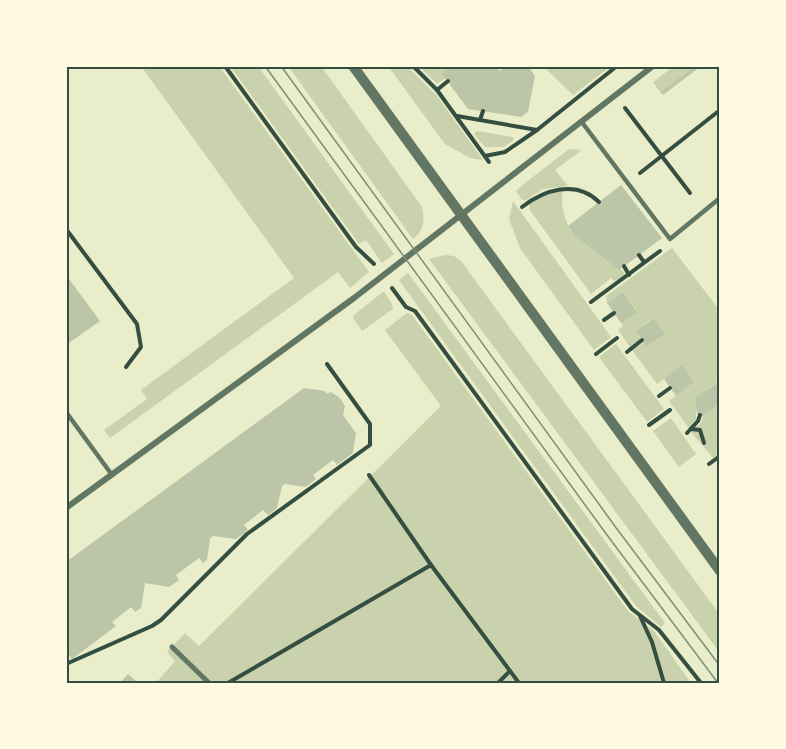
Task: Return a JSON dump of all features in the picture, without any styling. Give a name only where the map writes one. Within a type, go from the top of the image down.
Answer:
[{"type":"street","points":[[353,66],[720,571]]},
{"type":"street","points":[[66,508],[336,312],[653,66]]},
{"type":"street","points":[[172,647],[209,683]]},
{"type":"lane","points":[[581,122],[670,239],[720,198]]},
{"type":"lane","points":[[66,412],[112,475]]},
{"type":"path","points":[[225,66],[356,247],[376,267]]},
{"type":"path","points":[[413,66],[436,90],[489,162]]},
{"type":"path","points":[[485,156],[505,152],[537,130],[617,66]]},
{"type":"path","points":[[436,90],[448,81]]},
{"type":"path","points":[[625,108],[690,194]]},
{"type":"path","points":[[627,183],[720,110]]},
{"type":"path","points":[[480,120],[483,111]]},
{"type":"path","points":[[456,116],[537,130]]},
{"type":"path","points":[[522,207],[540,194],[561,189],[583,192],[593,196],[599,202]]},
{"type":"path","points":[[66,229],[137,324],[141,347],[126,367]]},
{"type":"path","points":[[591,302],[629,275],[669,243],[670,239]]},
{"type":"path","points":[[639,255],[644,262]]},
{"type":"path","points":[[624,266],[629,275]]},
{"type":"path","points":[[391,286],[406,307],[415,311],[632,609],[659,630],[701,683]]},
{"type":"path","points":[[604,320],[614,313]]},
{"type":"path","points":[[596,354],[617,338]]},
{"type":"path","points":[[627,352],[642,340]]},
{"type":"path","points":[[66,664],[161,620],[247,534],[370,445],[370,424],[327,364]]},
{"type":"path","points":[[659,396],[670,388]]},
{"type":"path","points":[[649,425],[670,410]]},
{"type":"path","points":[[687,433],[698,421],[700,415]]},
{"type":"path","points":[[691,429],[700,430],[704,443]]},
{"type":"path","points":[[709,464],[720,456]]},
{"type":"path","points":[[369,476],[431,565],[519,683]]},
{"type":"path","points":[[228,683],[431,565]]},
{"type":"path","points":[[640,615],[652,642],[664,683]]},
{"type":"path","points":[[498,683],[510,671]]},
{"type":"green space","points":[[141,66],[219,66],[369,272],[350,288],[338,272],[110,438],[104,430],[147,399],[141,390],[294,278]]},
{"type":"green space","points":[[230,66],[258,66],[394,254],[382,263],[366,240],[359,244]]},
{"type":"green space","points":[[288,66],[321,66],[422,207],[423,225],[413,239]]},
{"type":"green space","points":[[388,66],[407,66],[437,96],[483,160],[470,158],[445,144]]},
{"type":"green space","points":[[419,66],[453,66],[443,73],[446,78],[437,84]]},
{"type":"green space","points":[[543,66],[611,66],[573,95]]},
{"type":"green space","points":[[674,66],[695,66],[660,92],[653,82]]},
{"type":"green space","points":[[477,131],[513,137],[514,140],[504,147],[485,147],[474,134]]},
{"type":"green space","points":[[569,149],[582,150],[555,170],[568,186],[543,189],[526,200],[522,200],[516,191]]},
{"type":"green space","points":[[563,191],[564,214],[573,234],[624,272],[619,279],[614,281],[611,278],[591,294],[529,209],[530,204],[538,199]]},
{"type":"green space","points":[[513,201],[611,337],[594,350],[520,248],[509,219]]},
{"type":"green space","points":[[672,248],[720,311],[720,385],[717,382],[696,398],[696,420],[689,428],[669,401],[694,382],[682,366],[657,384],[632,350],[644,342],[648,347],[665,334],[653,318],[636,331],[641,339],[630,347],[618,330],[623,326],[621,323],[637,311],[623,292],[607,303],[606,296]]},
{"type":"green space","points":[[445,255],[454,256],[461,261],[720,615],[720,653],[429,259]]},
{"type":"green space","points":[[408,273],[665,623],[661,627],[636,606],[399,280]]},
{"type":"green space","points":[[384,291],[393,309],[362,331],[353,318],[354,315]]},
{"type":"green space","points":[[407,313],[412,315],[628,611],[654,631],[691,683],[156,683],[175,661],[167,652],[185,633],[199,646],[441,406],[385,330]]},
{"type":"green space","points":[[616,344],[664,409],[647,422],[599,357]]},
{"type":"green space","points":[[720,404],[720,452],[713,458],[691,432],[701,423],[703,416]]},
{"type":"green space","points":[[671,418],[696,454],[679,467],[653,431]]},
{"type":"building","points":[[452,66],[497,66],[500,71],[507,66],[528,66],[535,76],[528,112],[521,117],[468,109],[442,74]]},
{"type":"building","points":[[695,66],[701,66],[663,95],[660,92]]},
{"type":"building","points":[[621,185],[662,238],[619,270],[573,234],[568,226]]},
{"type":"building","points":[[66,275],[100,321],[66,345]]},
{"type":"building","points":[[623,292],[637,312],[621,323],[607,303]]},
{"type":"building","points":[[654,318],[665,334],[647,347],[636,331]]},
{"type":"building","points":[[682,365],[694,382],[676,396],[664,379]]},
{"type":"building","points":[[718,382],[720,404],[703,416],[697,414],[695,398]]},
{"type":"building","points":[[304,388],[325,391],[327,394],[331,392],[340,398],[345,406],[343,415],[356,433],[353,453],[337,465],[333,460],[313,475],[316,479],[306,487],[285,484],[282,486],[277,508],[268,515],[263,510],[244,525],[248,530],[236,539],[213,536],[210,538],[207,560],[203,563],[199,558],[176,575],[179,580],[169,587],[145,583],[141,608],[135,612],[131,607],[112,622],[116,626],[72,659],[66,651],[66,562]]},
{"type":"building","points":[[128,674],[138,683],[120,683]]},
{"type":"tram line","points":[[265,66],[607,535],[718,683]]},
{"type":"tram line","points":[[281,66],[617,529],[720,666]]}]
